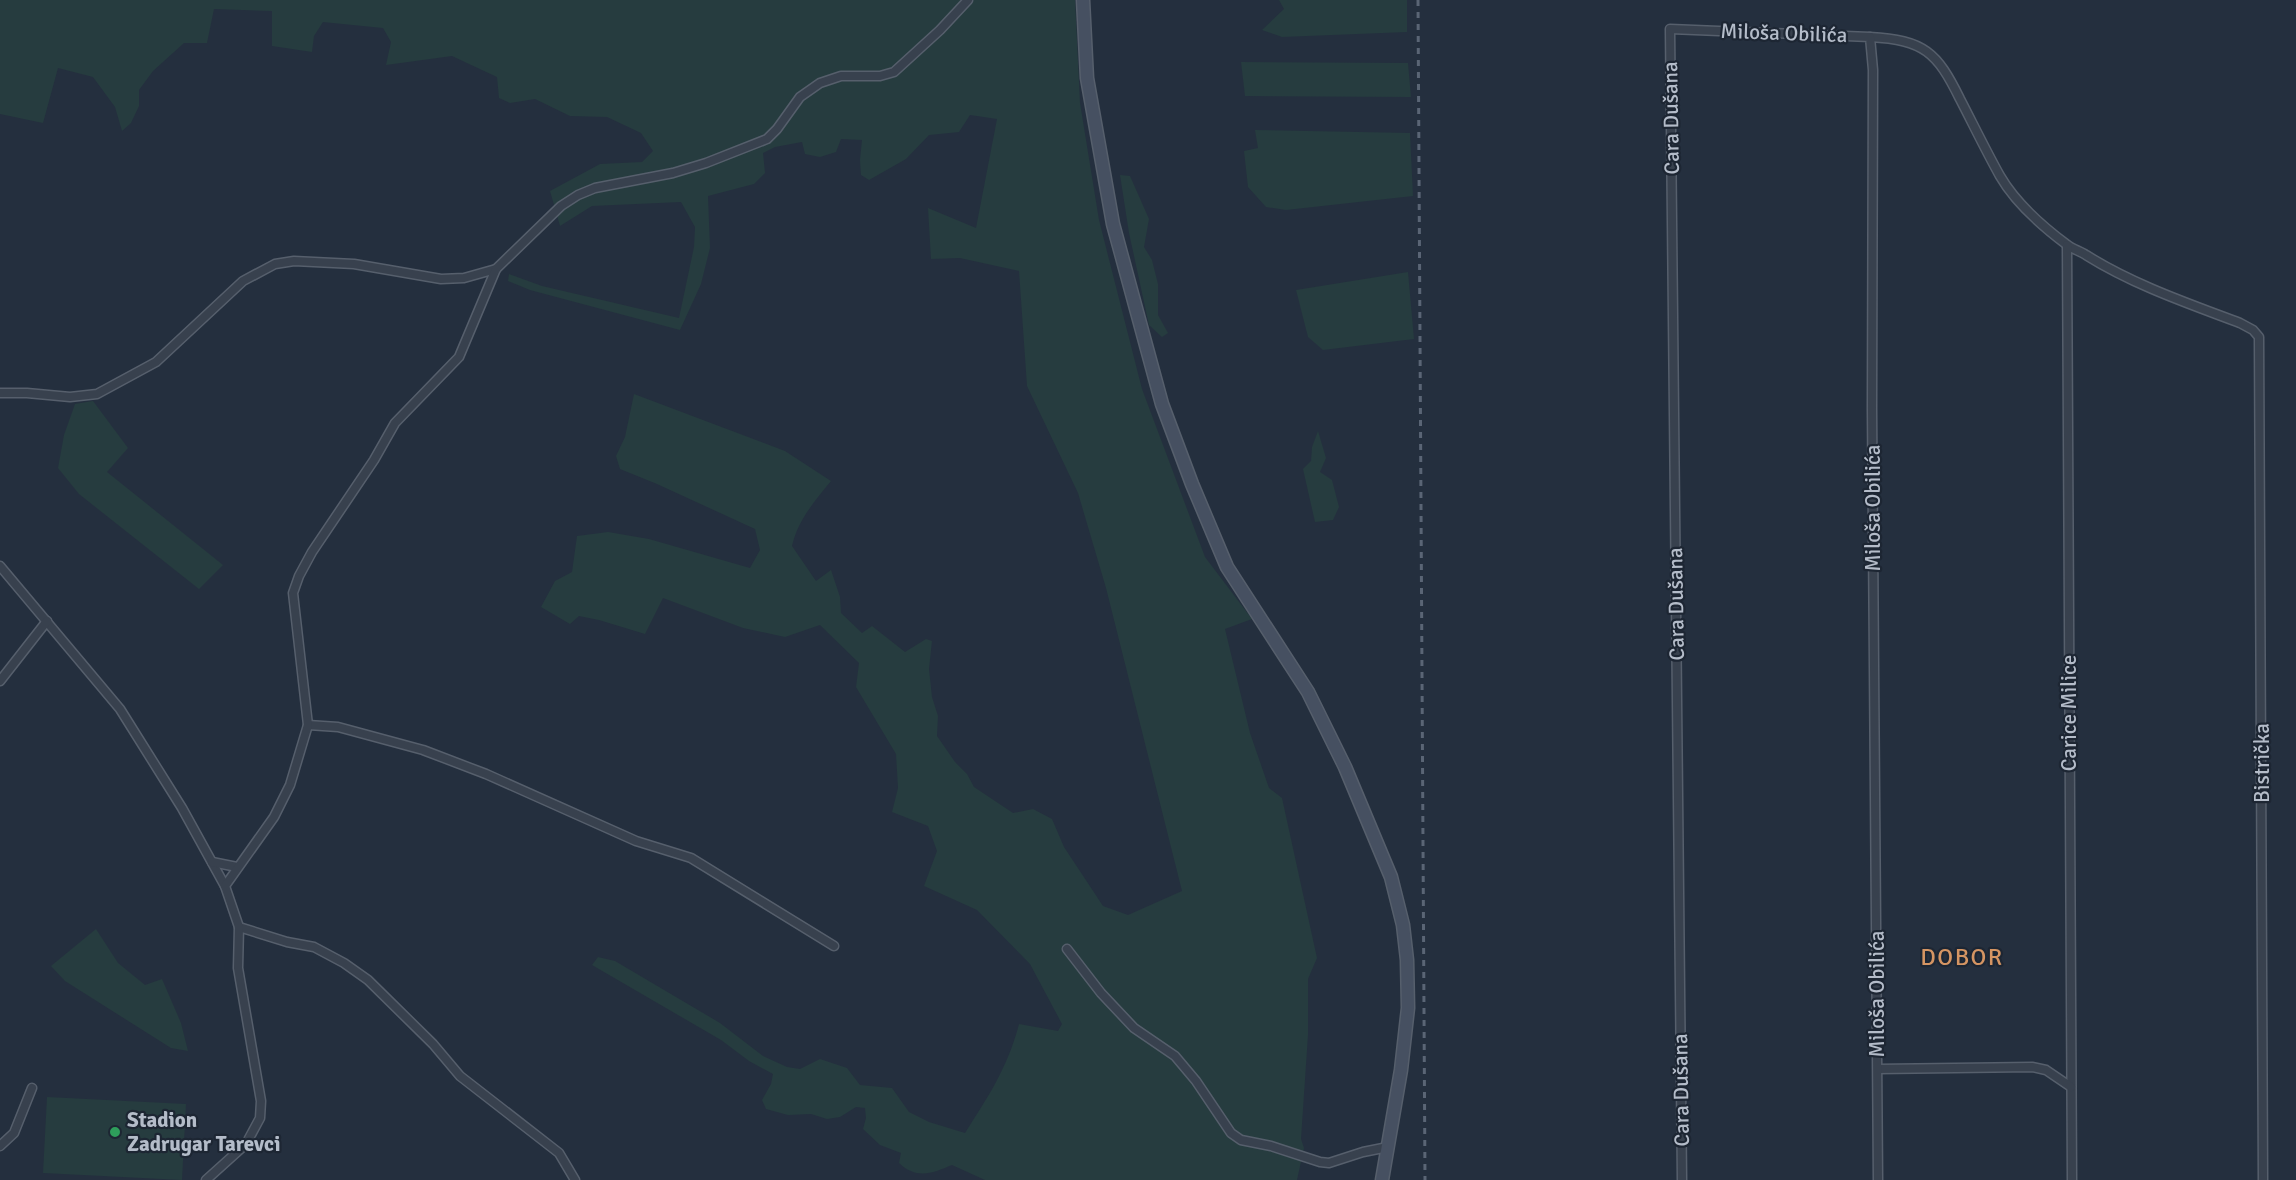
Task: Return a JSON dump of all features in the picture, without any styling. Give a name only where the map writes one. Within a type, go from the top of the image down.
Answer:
[{"type":"main road","points":[[1083,0],[1087,78],[1113,224],[1162,404],[1227,567],[1314,702],[1345,767],[1391,877],[1403,926],[1407,960],[1408,1008],[1401,1070],[1382,1180]]},
{"type":"street","points":[[225,886],[274,817],[290,785],[308,725],[293,609],[293,593],[299,576],[312,552],[374,460],[395,423],[459,357],[496,269],[561,206],[578,195],[595,188],[673,173],[745,149],[767,139],[800,97],[819,83],[841,76],[880,76],[894,72],[940,30],[968,0]]},
{"type":"street","name":"Miloša Obilića","points":[[1670,29],[1870,37],[1873,70],[1872,409],[1878,1180]]},
{"type":"street","name":"Cara Dušana","points":[[1670,29],[1682,1180]]},
{"type":"street","points":[[1870,37],[1891,38],[1908,43],[1929,52],[1940,62],[1951,78],[2001,176],[2031,213],[2067,245]]},
{"type":"street","name":"Bistrička","points":[[2067,245],[2152,290],[2240,323],[2253,330],[2259,337],[2263,1180]]},
{"type":"street","name":"Carice Milice","points":[[2067,245],[2072,1180]]},
{"type":"street","points":[[0,393],[70,397],[97,394],[156,362],[243,281],[275,264],[294,261],[354,264],[441,279],[471,277],[496,269]]},
{"type":"street","points":[[0,566],[120,709],[182,808],[212,862],[225,886],[239,927],[238,968],[259,1078],[260,1118],[246,1144],[206,1180]]},
{"type":"street","points":[[0,681],[47,621]]},
{"type":"street","points":[[308,725],[338,727],[423,750],[506,783],[636,841],[691,858],[834,946]]},
{"type":"street","points":[[212,862],[237,867]]},
{"type":"street","points":[[239,927],[287,942],[314,947],[344,963],[368,980],[433,1044],[460,1076],[559,1154],[575,1180]]},
{"type":"street","points":[[1067,949],[1101,993],[1134,1028],[1175,1056],[1196,1081],[1231,1133],[1241,1140],[1329,1163],[1388,1147]]},
{"type":"street","points":[[1878,1069],[2032,1068],[2046,1070],[2071,1087]]},
{"type":"street","points":[[0,1146],[14,1133],[32,1088]]},
{"type":"green space","points":[[0,0],[1075,0],[1080,103],[1099,220],[1142,389],[1205,557],[1252,619],[1225,629],[1250,733],[1269,788],[1282,798],[1317,958],[1308,979],[1308,1035],[1301,1139],[1304,1148],[1297,1180],[985,1180],[952,1165],[932,1172],[912,1172],[899,1163],[901,1153],[880,1145],[863,1129],[866,1118],[865,1108],[856,1107],[840,1117],[827,1119],[811,1114],[788,1115],[766,1109],[762,1100],[771,1084],[773,1074],[749,1061],[721,1040],[592,965],[598,957],[615,961],[720,1023],[763,1056],[787,1067],[800,1069],[820,1059],[847,1068],[860,1085],[892,1088],[909,1112],[929,1122],[965,1133],[1003,1068],[1019,1024],[1058,1031],[1062,1024],[1030,964],[977,910],[924,886],[937,851],[928,826],[892,812],[898,788],[896,754],[856,687],[859,663],[820,625],[785,637],[743,628],[663,598],[645,634],[579,616],[570,624],[541,607],[555,581],[572,572],[577,536],[608,532],[649,539],[750,568],[760,550],[755,529],[620,469],[616,456],[625,437],[634,394],[785,451],[831,481],[802,520],[792,546],[816,581],[831,570],[840,597],[841,613],[862,633],[872,626],[905,652],[926,639],[932,641],[929,669],[932,697],[938,716],[937,736],[955,762],[967,774],[974,787],[1013,813],[1033,809],[1052,819],[1064,847],[1103,906],[1128,915],[1182,891],[1106,588],[1078,493],[1027,386],[1019,271],[960,258],[931,259],[928,208],[976,228],[997,119],[970,115],[959,132],[929,135],[906,159],[869,180],[861,175],[862,140],[841,139],[836,152],[820,157],[805,154],[802,142],[775,147],[763,153],[765,173],[754,184],[708,196],[710,248],[701,284],[680,330],[530,290],[508,281],[509,274],[542,286],[679,318],[694,247],[695,227],[681,202],[592,206],[560,226],[550,191],[600,164],[642,162],[653,151],[641,133],[607,117],[570,116],[535,99],[510,103],[499,98],[497,77],[452,56],[386,65],[391,42],[383,28],[323,22],[314,36],[312,52],[272,46],[272,11],[214,9],[207,43],[184,43],[153,71],[139,90],[139,106],[131,123],[122,131],[115,107],[93,77],[58,68],[43,123],[0,114]]},
{"type":"green space","points":[[1279,0],[1407,0],[1407,32],[1282,37],[1262,30],[1284,9]]},
{"type":"green space","points":[[1241,62],[1408,63],[1411,97],[1245,96]]},
{"type":"green space","points":[[1255,130],[1410,133],[1413,196],[1286,210],[1266,207],[1248,187],[1244,151],[1258,148]]},
{"type":"green space","points":[[1120,175],[1130,176],[1149,219],[1144,247],[1152,260],[1158,284],[1158,315],[1168,333],[1162,337],[1149,325],[1129,233]]},
{"type":"green space","points":[[1408,272],[1414,339],[1323,350],[1308,337],[1296,290]]},
{"type":"green space","points":[[93,401],[128,448],[107,472],[223,565],[199,589],[79,494],[58,468],[64,435],[75,404]]},
{"type":"green space","points":[[1318,431],[1326,458],[1320,472],[1332,480],[1339,507],[1333,520],[1315,522],[1303,469],[1311,461],[1312,447]]},
{"type":"green space","points":[[96,929],[118,963],[145,985],[162,979],[181,1023],[188,1051],[171,1048],[65,981],[51,966]]},
{"type":"green space","name":"Stadion Zadrugar Tarevci","points":[[47,1097],[186,1104],[182,1180],[43,1173]]},
{"type":"railway","points":[[1418,0],[1425,1180]]},
{"type":"place","name":"Stadion Zadrugar Tarevci","points":[[115,1132]]},
{"type":"district","name":"DOBOR","points":[[1962,957]]}]
